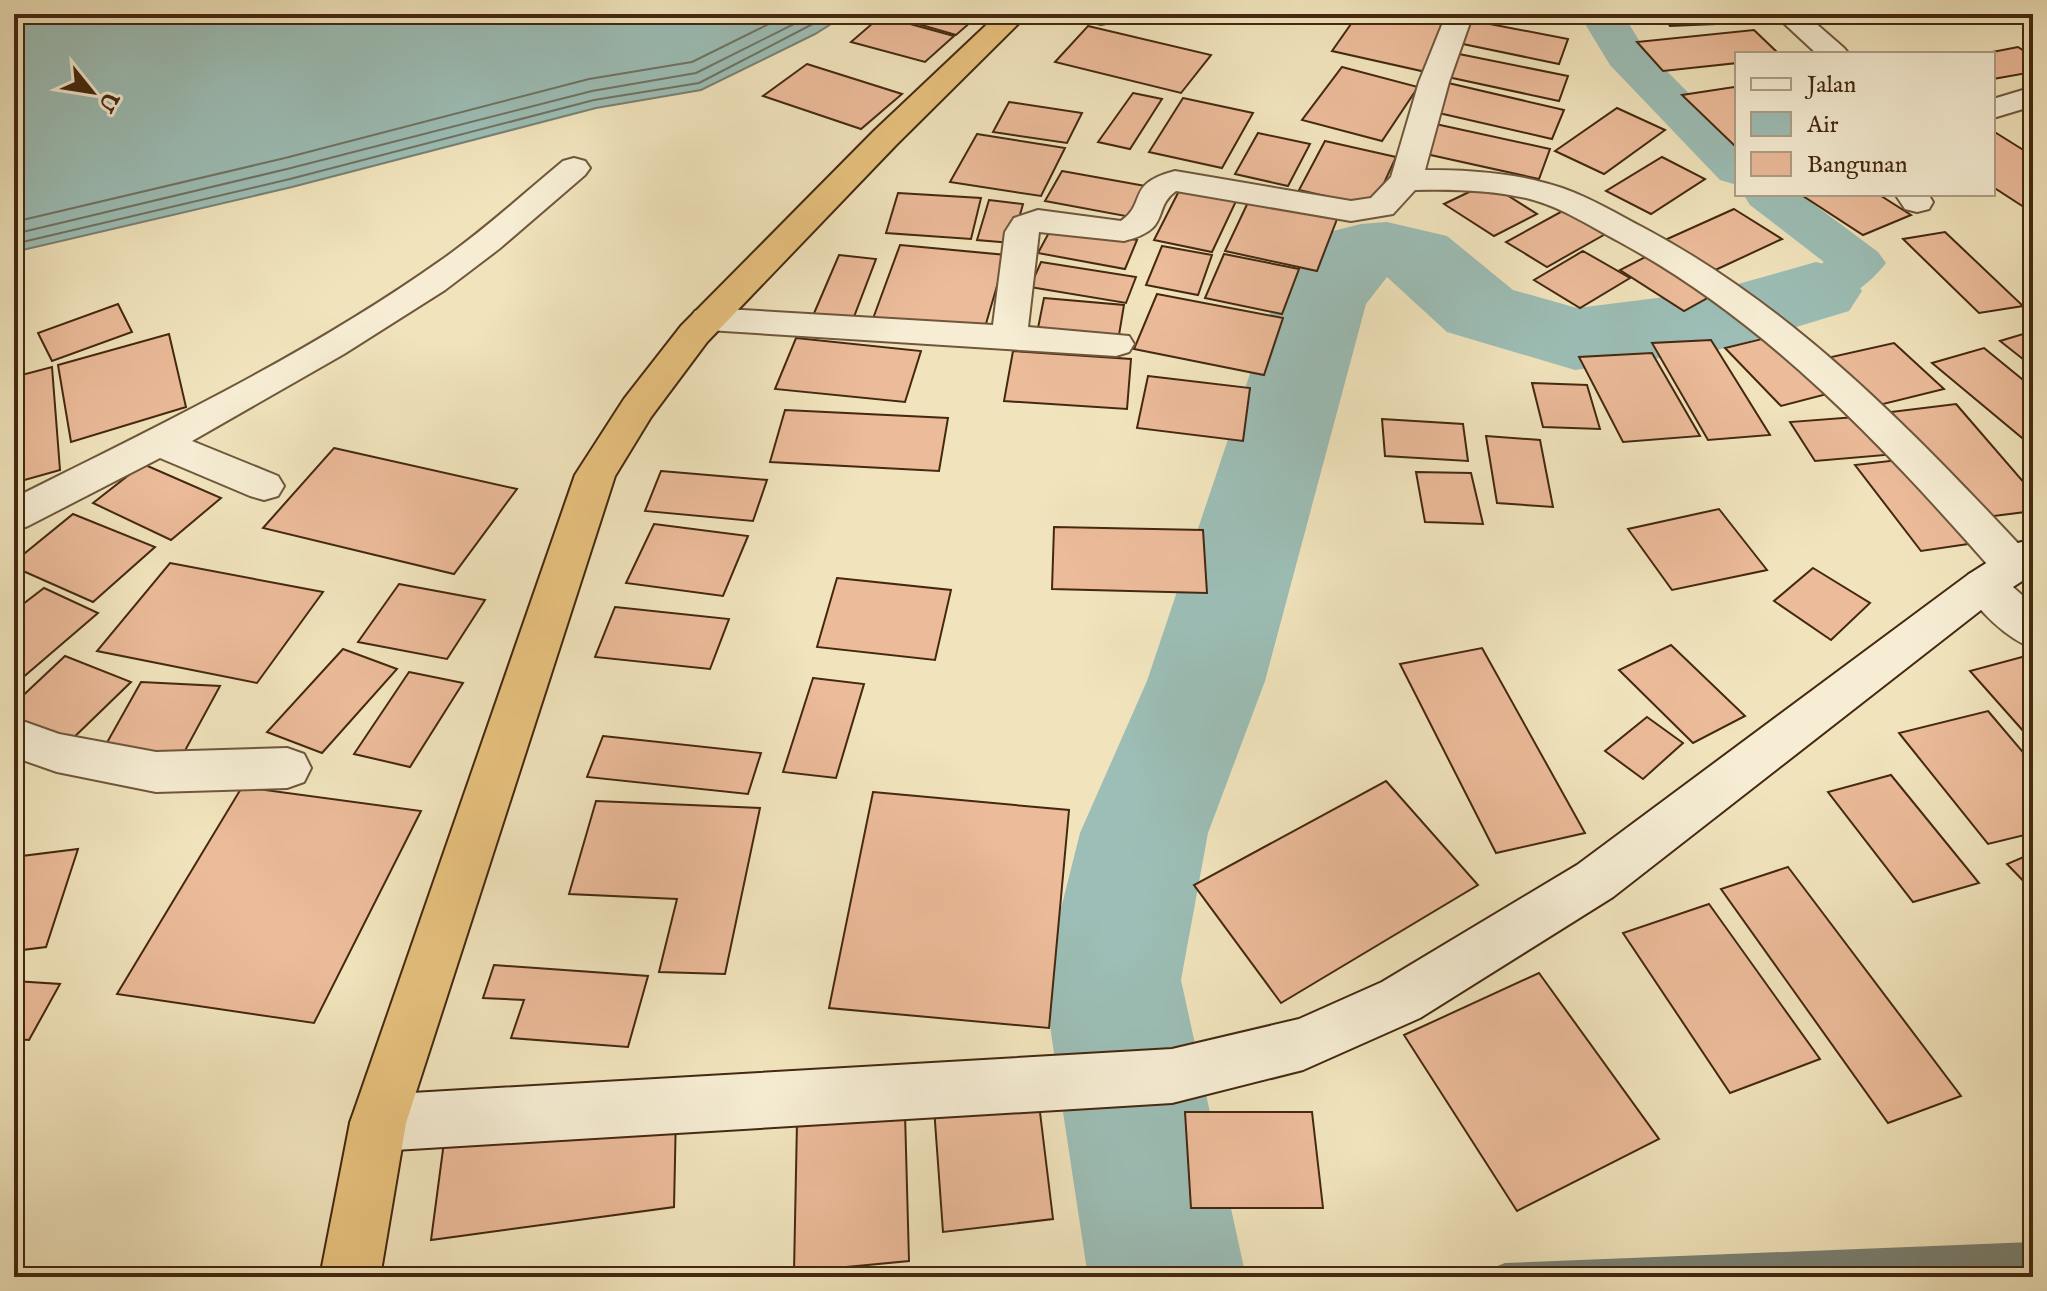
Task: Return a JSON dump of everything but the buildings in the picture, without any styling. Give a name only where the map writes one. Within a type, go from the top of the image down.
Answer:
[{"type":"highway","points":[[350,1277],[378,1123],[595,475],[637,408],[708,319],[895,129],[1014,14]]},
{"type":"street","points":[[1009,337],[1022,232],[1026,225],[1038,220],[1124,231],[1137,229],[1143,223],[1155,189],[1175,181],[1351,211],[1381,207],[1406,180],[1434,82],[1460,15]]},
{"type":"street","points":[[1789,15],[1832,52]]},
{"type":"street","points":[[1995,108],[2033,96]]},
{"type":"street","points":[[14,516],[351,334],[435,281],[574,168]]},
{"type":"street","points":[[1406,180],[1489,181],[1547,193],[1642,238],[1749,306],[1827,374],[1930,473],[2010,568],[2033,631]]},
{"type":"street","points":[[708,319],[1116,344]]},
{"type":"street","points":[[156,441],[264,486]]},
{"type":"street","points":[[378,1123],[1172,1076],[1303,1044],[1401,1000],[1595,881],[2010,568]]},
{"type":"street","points":[[14,737],[57,753],[156,772],[287,768]]},
{"type":"water","points":[[14,14],[847,14],[815,34],[701,90],[596,108],[292,187],[14,252]]},
{"type":"waterway","points":[[1601,14],[1626,55],[1735,168]]},
{"type":"waterway","points":[[1771,196],[1859,263],[1816,291]]},
{"type":"waterway","points":[[1167,1277],[1112,980],[1144,833],[1206,681],[1321,299],[1361,251],[1387,249],[1415,255],[1480,311],[1575,339],[1717,320],[1816,291]]},
{"type":"waterway","points":[[1505,1277],[2033,1256]]}]
